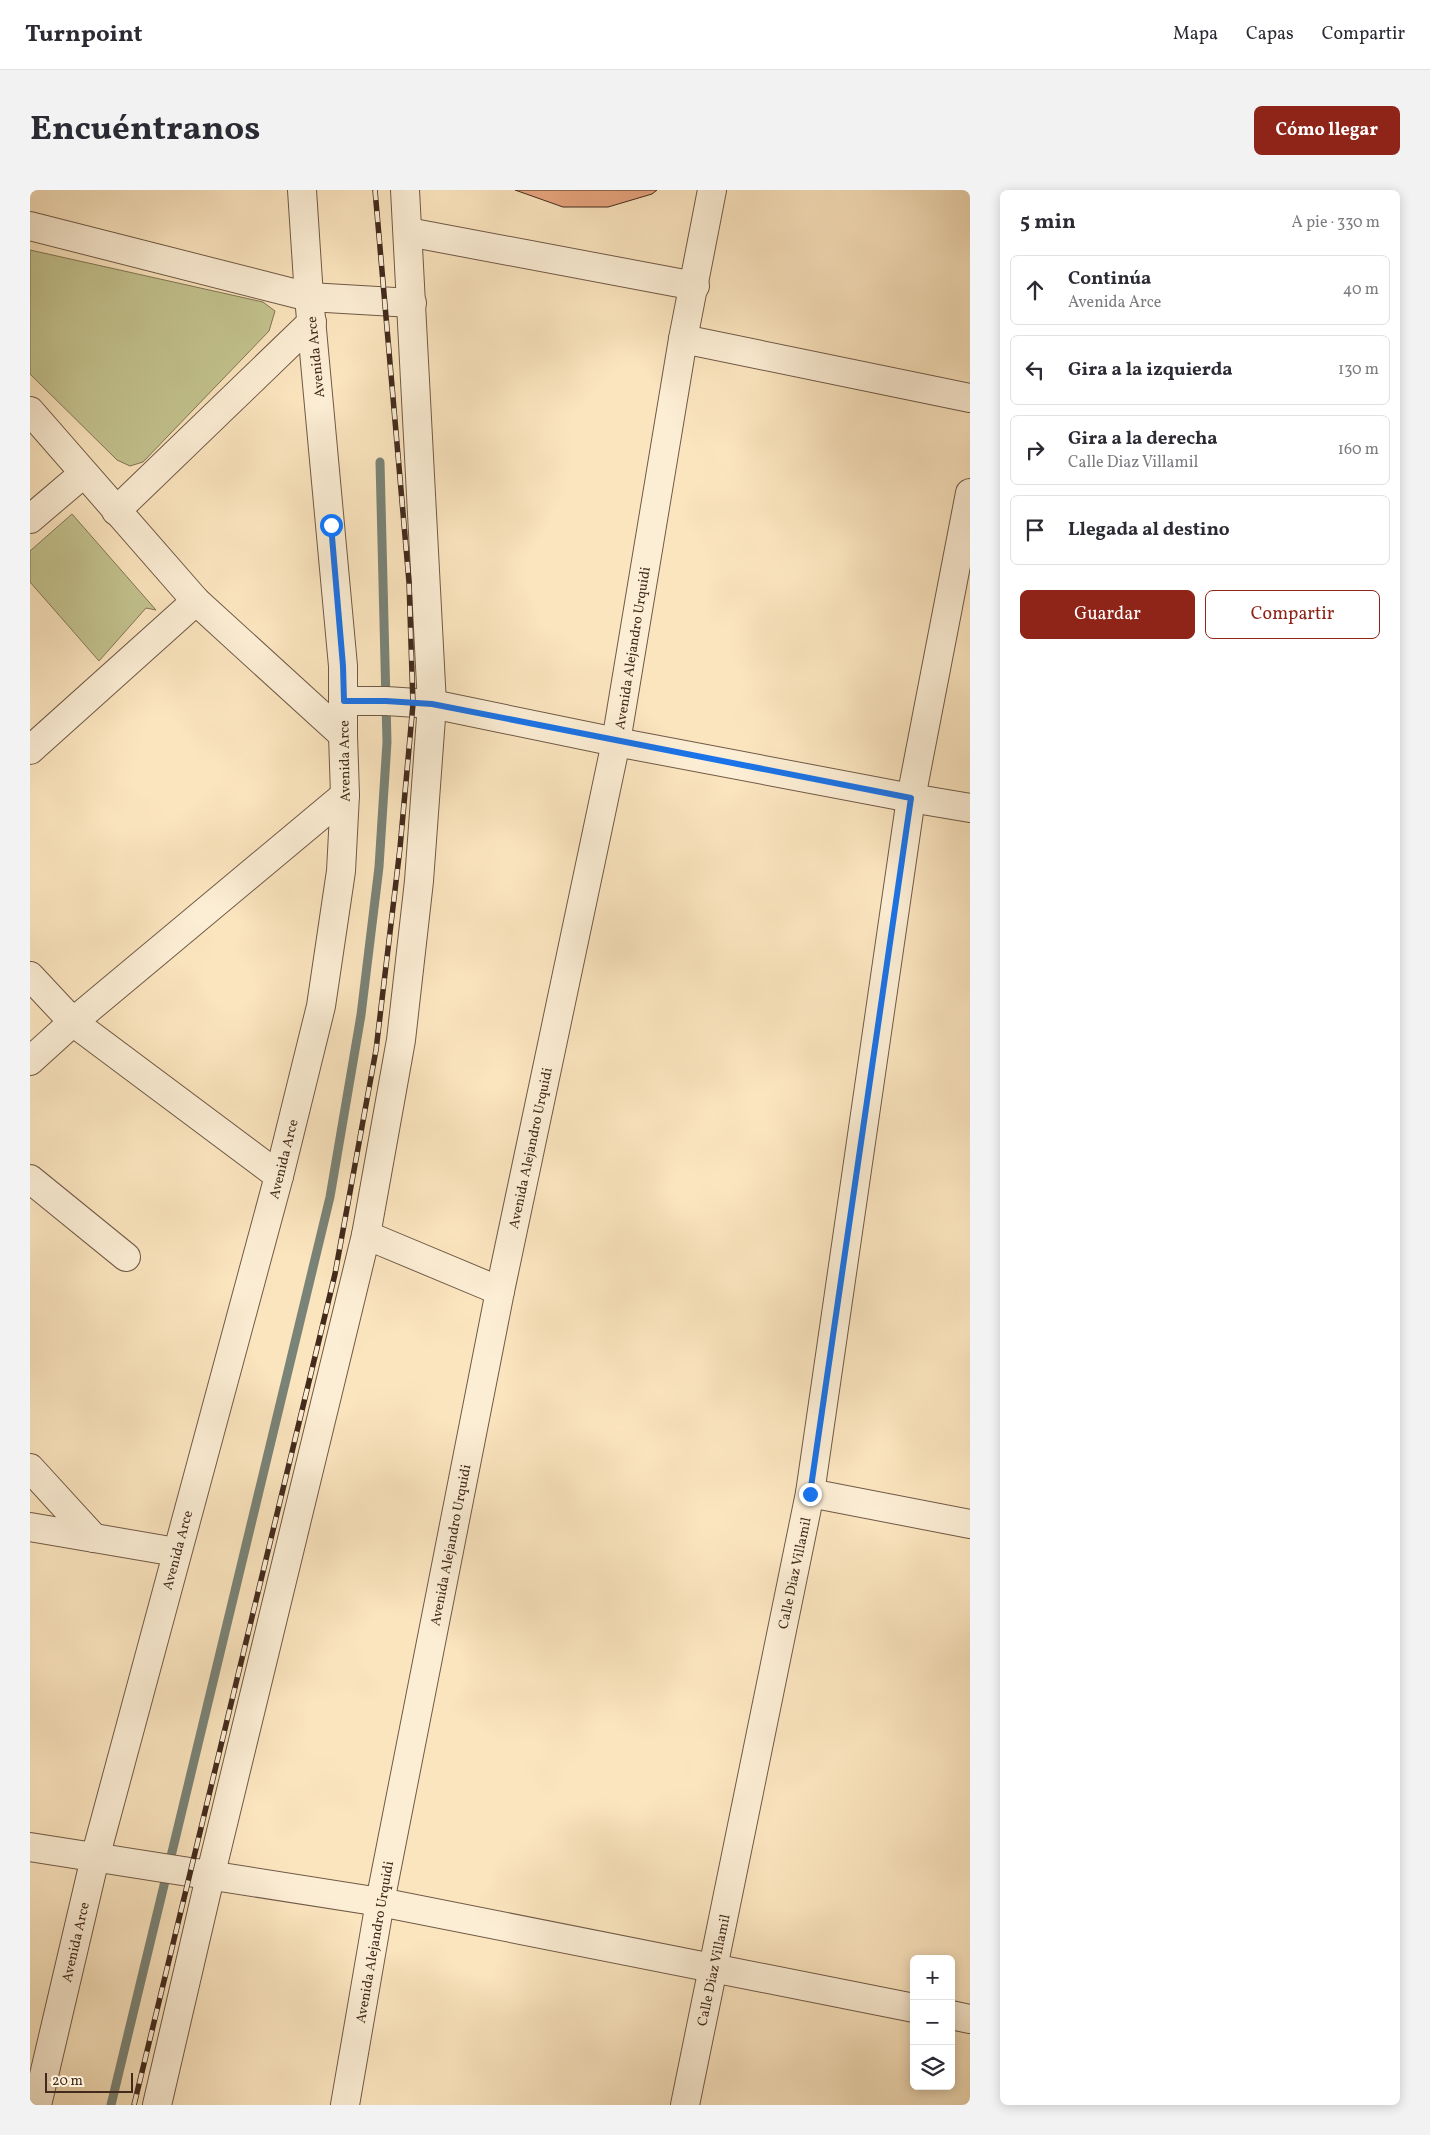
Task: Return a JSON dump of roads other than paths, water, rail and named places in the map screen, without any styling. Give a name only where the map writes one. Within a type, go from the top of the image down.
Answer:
[{"type":"street","name":"Avenida Arce","points":[[37,2105],[95,1858],[176,1552],[279,1176],[321,1006],[341,871],[345,795],[343,657],[310,309],[302,190]]},
{"type":"street","points":[[157,2105],[210,1876],[366,1235],[401,1040],[418,881],[432,704],[405,190]]},
{"type":"street","name":"Avenida Alejandro Urquidi","points":[[345,2105],[380,1902],[500,1291],[616,742],[684,338],[712,190]]},
{"type":"street","points":[[30,226],[310,309],[412,303]]},
{"type":"street","points":[[408,232],[695,286]]},
{"type":"street","points":[[116,511],[310,309]]},
{"type":"street","points":[[684,338],[970,398]]},
{"type":"street","points":[[30,411],[83,474],[196,601],[343,736]]},
{"type":"street","points":[[30,519],[83,474]]},
{"type":"street","name":"Calle Diaz Villamil","points":[[685,2105],[810,1494],[911,798],[970,493]]},
{"type":"street","points":[[30,750],[196,601]]},
{"type":"street","points":[[344,701],[432,704],[616,742],[970,808]]},
{"type":"street","points":[[30,1061],[73,1022],[345,795]]},
{"type":"street","points":[[30,976],[73,1022],[279,1176]]},
{"type":"street","points":[[30,1179],[126,1258]]},
{"type":"street","points":[[366,1235],[500,1291]]},
{"type":"street","points":[[30,1468],[94,1538]]},
{"type":"street","points":[[810,1494],[970,1524]]},
{"type":"street","points":[[30,1527],[176,1552]]},
{"type":"street","points":[[30,1847],[380,1902],[910,2007]]},
{"type":"street","points":[[955,2016],[970,2019]]},
{"type":"waterway","points":[[111,2105],[330,1197],[361,1015],[379,867],[387,742],[380,462]]},
{"type":"railway","points":[[134,2105],[335,1274],[376,1050],[400,848],[413,704],[409,582],[375,190]]}]
